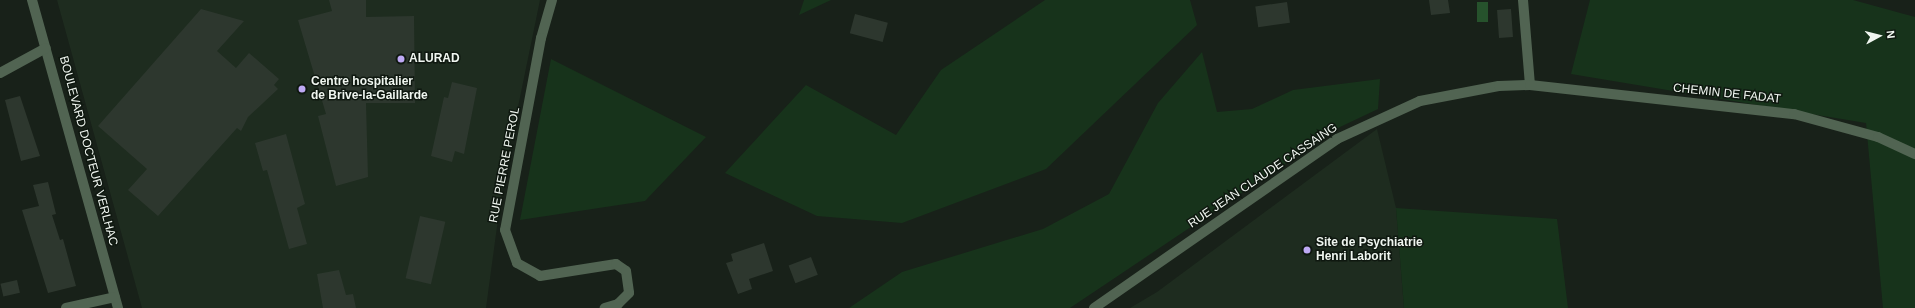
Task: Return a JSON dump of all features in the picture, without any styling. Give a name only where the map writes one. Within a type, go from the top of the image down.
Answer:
[{"type":"street","name":"BOULEVARD DOCTEUR VERLHAC","points":[[32,0],[118,308]]},
{"type":"street","name":"RUE PIERRE PEROL","points":[[552,0],[541,38],[505,230],[517,263],[540,276],[616,264],[626,271],[629,293],[618,304],[605,308]]},
{"type":"street","points":[[1523,0],[1530,85]]},
{"type":"street","points":[[0,73],[46,48]]},
{"type":"street","name":"CHEMIN DE FADAT","points":[[1530,85],[1794,114],[1878,137],[1915,154]]},
{"type":"street","name":"RUE JEAN CLAUDE CASSAING","points":[[1094,308],[1337,138],[1420,101],[1498,86],[1530,85]]},
{"type":"street","points":[[66,308],[115,297]]},
{"type":"shaded area","name":"Centre hospitalier de Brive-la-Gaillarde","points":[[57,0],[540,0],[504,175],[486,308],[142,308]]},
{"type":"shaded area","points":[[804,0],[831,0],[799,15]]},
{"type":"shaded area","points":[[1045,0],[1190,0],[1197,25],[1046,169],[902,223],[817,216],[725,173],[806,85],[896,135],[941,70]]},
{"type":"shaded area","points":[[1590,0],[1853,0],[1915,17],[1915,308],[1883,308],[1866,123],[1571,74]]},
{"type":"shaded area","points":[[1477,2],[1488,2],[1488,22],[1477,22]]},
{"type":"shaded area","points":[[1202,52],[1217,112],[1252,109],[1293,90],[1380,79],[1378,109],[1340,127],[1070,308],[849,308],[902,272],[1043,229],[1109,194],[1158,103]]},
{"type":"shaded area","points":[[551,59],[706,137],[645,201],[520,220]]},
{"type":"shaded area","name":"Site de Psychiatrie Henri Laborit","points":[[1377,129],[1396,208],[1404,308],[1130,308],[1157,292]]},
{"type":"shaded area","points":[[1396,208],[1557,219],[1568,308],[1404,308]]},
{"type":"building","points":[[329,0],[366,0],[366,17],[414,16],[415,103],[366,103],[368,177],[336,186],[318,116],[326,114],[298,20],[332,11]]},
{"type":"building","points":[[1429,0],[1448,0],[1450,13],[1431,15]]},
{"type":"building","points":[[1287,2],[1290,23],[1258,27],[1255,6]]},
{"type":"building","points":[[201,9],[244,21],[217,51],[236,68],[249,53],[279,79],[274,85],[278,89],[248,117],[241,131],[237,128],[158,216],[128,190],[147,169],[98,126]]},
{"type":"building","points":[[1511,9],[1513,37],[1499,38],[1497,10]]},
{"type":"building","points":[[855,14],[888,23],[883,42],[850,33]]},
{"type":"building","points":[[452,82],[477,88],[464,154],[455,151],[452,162],[431,156],[444,97],[448,98]]},
{"type":"building","points":[[20,96],[40,156],[21,161],[5,100]]},
{"type":"building","points":[[286,134],[305,204],[297,208],[307,244],[289,249],[267,170],[263,171],[255,143]]},
{"type":"building","points":[[48,182],[56,214],[52,215],[60,240],[63,239],[76,286],[48,293],[22,210],[39,206],[33,185]]},
{"type":"building","points":[[420,216],[445,222],[431,284],[406,278]]},
{"type":"building","points":[[764,243],[773,271],[749,279],[752,289],[738,294],[726,263],[733,261],[731,254]]},
{"type":"building","points":[[811,257],[818,275],[795,283],[789,266]]},
{"type":"building","points":[[339,270],[346,295],[353,294],[356,308],[323,308],[317,274]]},
{"type":"building","points":[[17,280],[20,293],[3,296],[0,284]]},
{"type":"place","name":"ALURAD","points":[[401,59]]},
{"type":"place","name":"Centre hospitalier de Brive-la-Gaillarde","points":[[302,89]]},
{"type":"place","name":"Site de Psychiatrie Henri Laborit","points":[[1307,250]]}]
